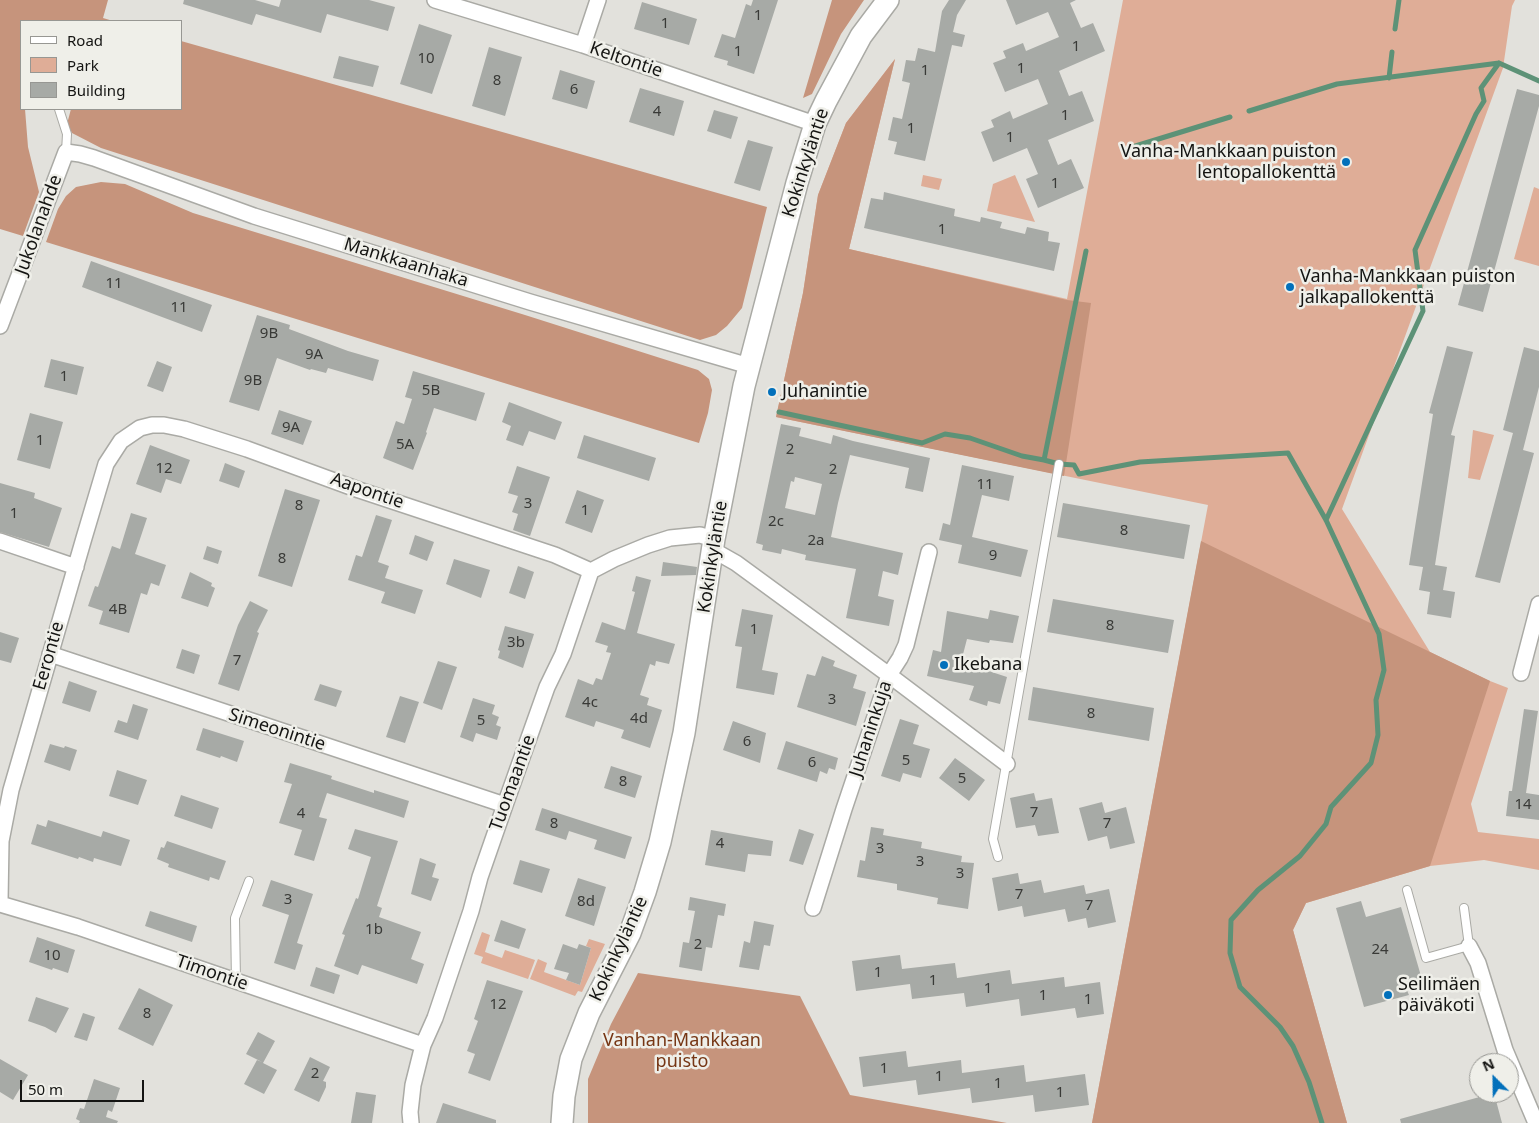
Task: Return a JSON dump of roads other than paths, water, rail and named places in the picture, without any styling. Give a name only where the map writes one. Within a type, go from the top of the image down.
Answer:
[{"type":"main road","name":"Kokinkyläntie","points":[[562,1123],[564,1096],[571,1059],[589,1013],[630,933],[660,842],[684,733],[714,545],[749,366],[797,183],[815,124],[842,69],[861,36],[888,0]]},
{"type":"street","name":"Keltontie","points":[[435,0],[583,45],[815,124]]},
{"type":"street","points":[[583,45],[598,0]]},
{"type":"street","name":"Jukolanahde","points":[[0,326],[66,152]]},
{"type":"street","name":"Mankkaanhaka","points":[[66,152],[94,158],[254,216],[530,302],[749,366]]},
{"type":"street","name":"Aapontie","points":[[140,428],[164,425],[184,429],[246,448],[359,490],[556,555],[591,571]]},
{"type":"street","name":"Eerontie","points":[[0,902],[1,840],[11,790],[106,464],[121,441],[140,428]]},
{"type":"street","points":[[591,571],[648,545],[670,538],[700,535],[1007,764]]},
{"type":"street","points":[[0,541],[76,567]]},
{"type":"street","name":"Juhaninkuja","points":[[813,908],[889,675],[906,645],[929,552]]},
{"type":"street","name":"Tuomaantie","points":[[411,1123],[410,1112],[413,1085],[423,1045],[438,1009],[505,805],[591,571]]},
{"type":"street","points":[[1521,673],[1539,604]]},
{"type":"street","name":"Simeonintie","points":[[50,654],[505,805]]},
{"type":"street","name":"Timontie","points":[[0,902],[423,1045]]},
{"type":"street","points":[[1469,946],[1478,963],[1505,1050],[1536,1123]]},
{"type":"lane","points":[[59,110],[67,134],[66,152]]},
{"type":"lane","points":[[998,857],[993,838],[1059,464]]},
{"type":"lane","points":[[236,982],[235,918],[249,882]]},
{"type":"lane","points":[[1406,890],[1426,958],[1469,946],[1464,908]]},
{"type":"waterway","points":[[1395,29],[1399,0]]},
{"type":"waterway","points":[[1389,78],[1392,52]]},
{"type":"waterway","points":[[1249,111],[1337,84],[1499,63],[1539,81]]},
{"type":"waterway","points":[[1326,520],[1423,311],[1415,250],[1476,114],[1484,101],[1481,88],[1499,63]]},
{"type":"waterway","points":[[1129,148],[1230,117]]},
{"type":"waterway","points":[[1044,460],[1086,251]]},
{"type":"waterway","points":[[779,412],[922,443],[945,434],[970,438],[1022,456],[1059,464],[1074,465],[1079,474],[1140,462],[1288,453],[1326,520],[1379,634],[1384,670],[1376,700],[1378,735],[1371,763],[1331,807],[1326,824],[1300,856],[1258,890],[1231,920],[1230,953],[1240,987],[1280,1027],[1293,1046],[1309,1082],[1322,1123]]},
{"type":"place","name":"Vanha-Mankkaan puiston lentopallokenttä","points":[[1346,162]]},
{"type":"place","name":"Vanha-Mankkaan puiston jalkapallokenttä","points":[[1290,287]]},
{"type":"place","name":"Juhanintie","points":[[772,392]]},
{"type":"place","name":"Ikebana","points":[[944,665]]},
{"type":"place","name":"Seilimäen päiväkoti","points":[[1388,995]]},
{"type":"park label","name":"Vanhan-Mankkaan puisto","points":[[682,1051]]}]
